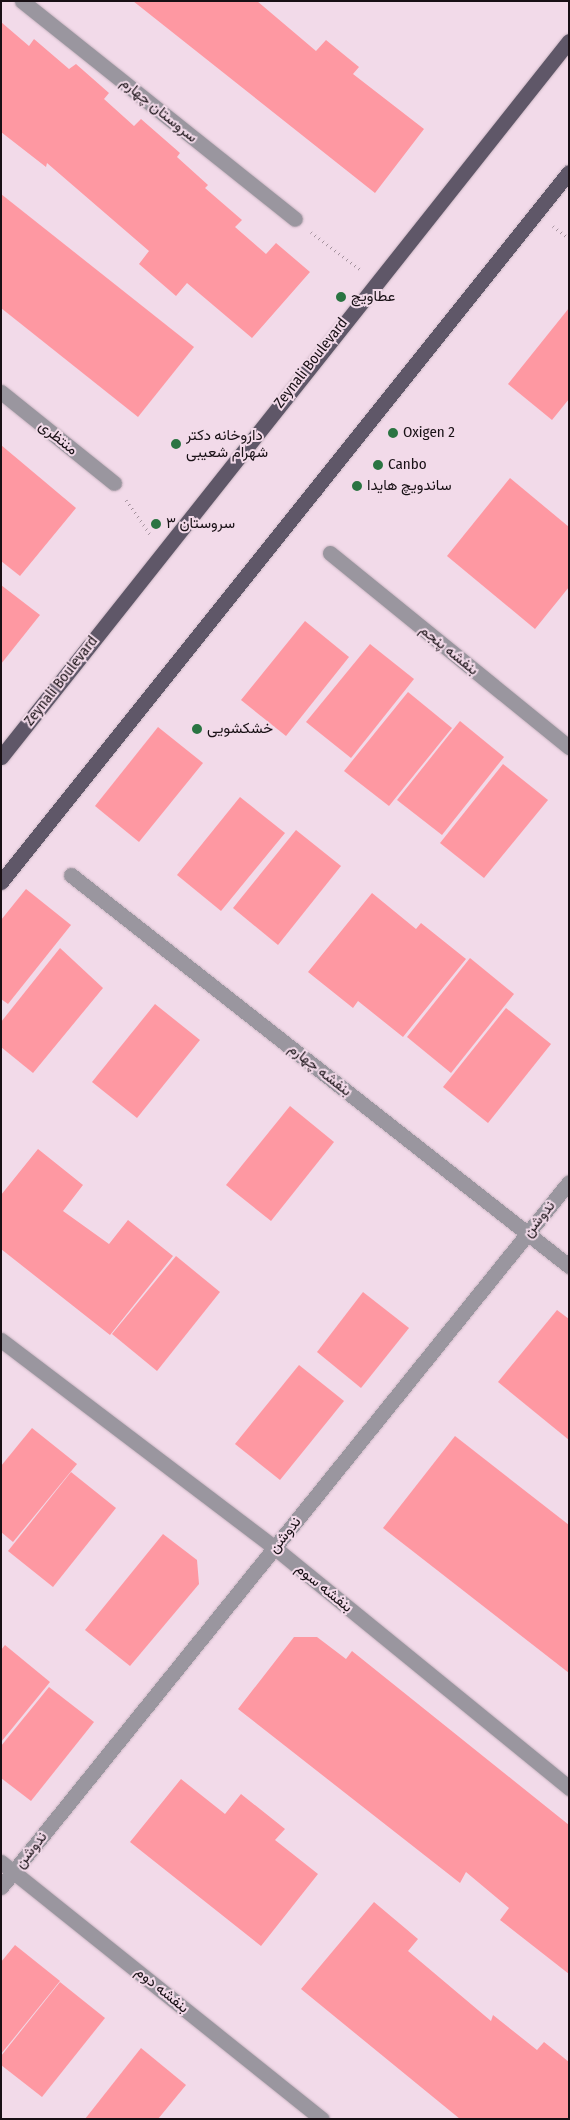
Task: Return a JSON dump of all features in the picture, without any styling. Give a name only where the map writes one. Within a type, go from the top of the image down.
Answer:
[{"type":"main road","name":"Zeynali Boulevard","points":[[1,757],[376,281],[569,41]]},
{"type":"main road","points":[[1,882],[569,172]]},
{"type":"street","name":"سروستان چهارم","points":[[22,1],[295,219]]},
{"type":"street","name":"منتظری","points":[[1,392],[114,483]]},
{"type":"street","name":"بنفشه پنجم","points":[[330,553],[569,747]]},
{"type":"street","name":"بنفشه چهارم","points":[[71,875],[569,1266]]},
{"type":"street","name":"ندوشن","points":[[1,1887],[569,1182]]},
{"type":"street","name":"بنفشه سوم","points":[[1,1340],[275,1548],[569,1788]]},
{"type":"street","name":"بنفشه دوم","points":[[1,1862],[322,2119]]},
{"type":"path","points":[[295,219],[376,281]]},
{"type":"path","points":[[114,483],[162,551]]},
{"type":"building","points":[[133,1],[257,1],[316,51],[326,40],[359,67],[353,74],[424,129],[375,193]]},
{"type":"building","points":[[1,22],[29,46],[34,39],[69,69],[76,64],[109,93],[104,99],[134,126],[141,119],[180,153],[177,157],[208,185],[205,188],[242,220],[235,227],[266,254],[276,243],[310,272],[252,338],[187,283],[176,296],[139,264],[149,251],[47,163],[46,167],[1,132]]},
{"type":"building","points":[[1,194],[194,347],[138,417],[1,308]]},
{"type":"building","points":[[569,308],[569,399],[552,420],[508,384]]},
{"type":"building","points":[[1,445],[76,508],[20,576],[1,561]]},
{"type":"building","points":[[510,478],[569,527],[569,587],[535,629],[447,556]]},
{"type":"building","points":[[1,585],[40,615],[1,664]]},
{"type":"building","points":[[305,621],[349,657],[286,736],[241,700]]},
{"type":"building","points":[[370,644],[414,679],[351,758],[306,722]]},
{"type":"building","points":[[408,692],[452,728],[389,806],[344,771]]},
{"type":"building","points":[[460,721],[504,757],[442,835],[397,800]]},
{"type":"building","points":[[158,727],[203,763],[139,842],[95,806]]},
{"type":"building","points":[[503,764],[548,800],[484,878],[440,843]]},
{"type":"building","points":[[240,797],[285,833],[221,911],[177,875]]},
{"type":"building","points":[[296,830],[341,866],[278,945],[233,908]]},
{"type":"building","points":[[26,889],[71,925],[8,1004],[1,999],[1,920]]},
{"type":"building","points":[[372,893],[416,929],[421,923],[466,959],[403,1037],[358,1001],[353,1008],[308,972]]},
{"type":"building","points":[[60,948],[103,988],[33,1073],[1,1047],[1,1022]]},
{"type":"building","points":[[470,958],[514,994],[451,1073],[407,1037]]},
{"type":"building","points":[[155,1004],[200,1040],[137,1118],[92,1082]]},
{"type":"building","points":[[506,1008],[551,1044],[488,1123],[443,1087]]},
{"type":"building","points":[[290,1106],[334,1142],[271,1221],[226,1185]]},
{"type":"building","points":[[38,1149],[83,1185],[63,1211],[109,1244],[128,1220],[173,1256],[110,1335],[1,1249],[1,1195]]},
{"type":"building","points":[[176,1256],[220,1292],[157,1371],[112,1334]]},
{"type":"building","points":[[363,1292],[409,1328],[361,1388],[317,1352]]},
{"type":"building","points":[[557,1310],[569,1319],[569,1440],[498,1382]]},
{"type":"building","points":[[299,1365],[344,1401],[280,1480],[235,1444]]},
{"type":"building","points":[[32,1428],[77,1464],[13,1542],[1,1532],[1,1466]]},
{"type":"building","points":[[455,1436],[569,1525],[569,1673],[383,1528]]},
{"type":"building","points":[[71,1472],[116,1508],[53,1587],[8,1551]]},
{"type":"building","points":[[163,1534],[197,1560],[199,1584],[130,1666],[85,1630]]},
{"type":"building","points":[[294,1637],[317,1637],[346,1659],[352,1651],[569,1825],[569,1974],[500,1920],[509,1908],[466,1872],[460,1883],[238,1709]]},
{"type":"building","points":[[5,1645],[50,1682],[1,1742],[1,1650]]},
{"type":"building","points":[[49,1687],[94,1722],[31,1801],[1,1778],[1,1746]]},
{"type":"building","points":[[181,1779],[225,1814],[241,1794],[285,1829],[275,1840],[318,1874],[261,1946],[130,1842]]},
{"type":"building","points":[[374,1902],[418,1939],[408,1951],[491,2021],[493,2015],[537,2050],[544,2042],[569,2062],[569,2119],[460,2119],[301,1989]]},
{"type":"building","points":[[15,1945],[60,1981],[1,2054],[1,1962]]},
{"type":"building","points":[[60,1982],[105,2018],[42,2097],[1,2065],[1,2056]]},
{"type":"building","points":[[141,2048],[186,2085],[158,2119],[85,2119]]},
{"type":"place","name":"عطاویچ","points":[[341,297]]},
{"type":"place","name":"Oxigen 2","points":[[393,433]]},
{"type":"place","name":"داروخانه دکتر شهرام شعیبی","points":[[176,444]]},
{"type":"place","name":"Canbo","points":[[378,465]]},
{"type":"place","name":"ساندویچ هایدا","points":[[357,486]]},
{"type":"place","name":"سروستان ۳","points":[[156,524]]},
{"type":"place","name":"خشکشویی","points":[[197,729]]}]
